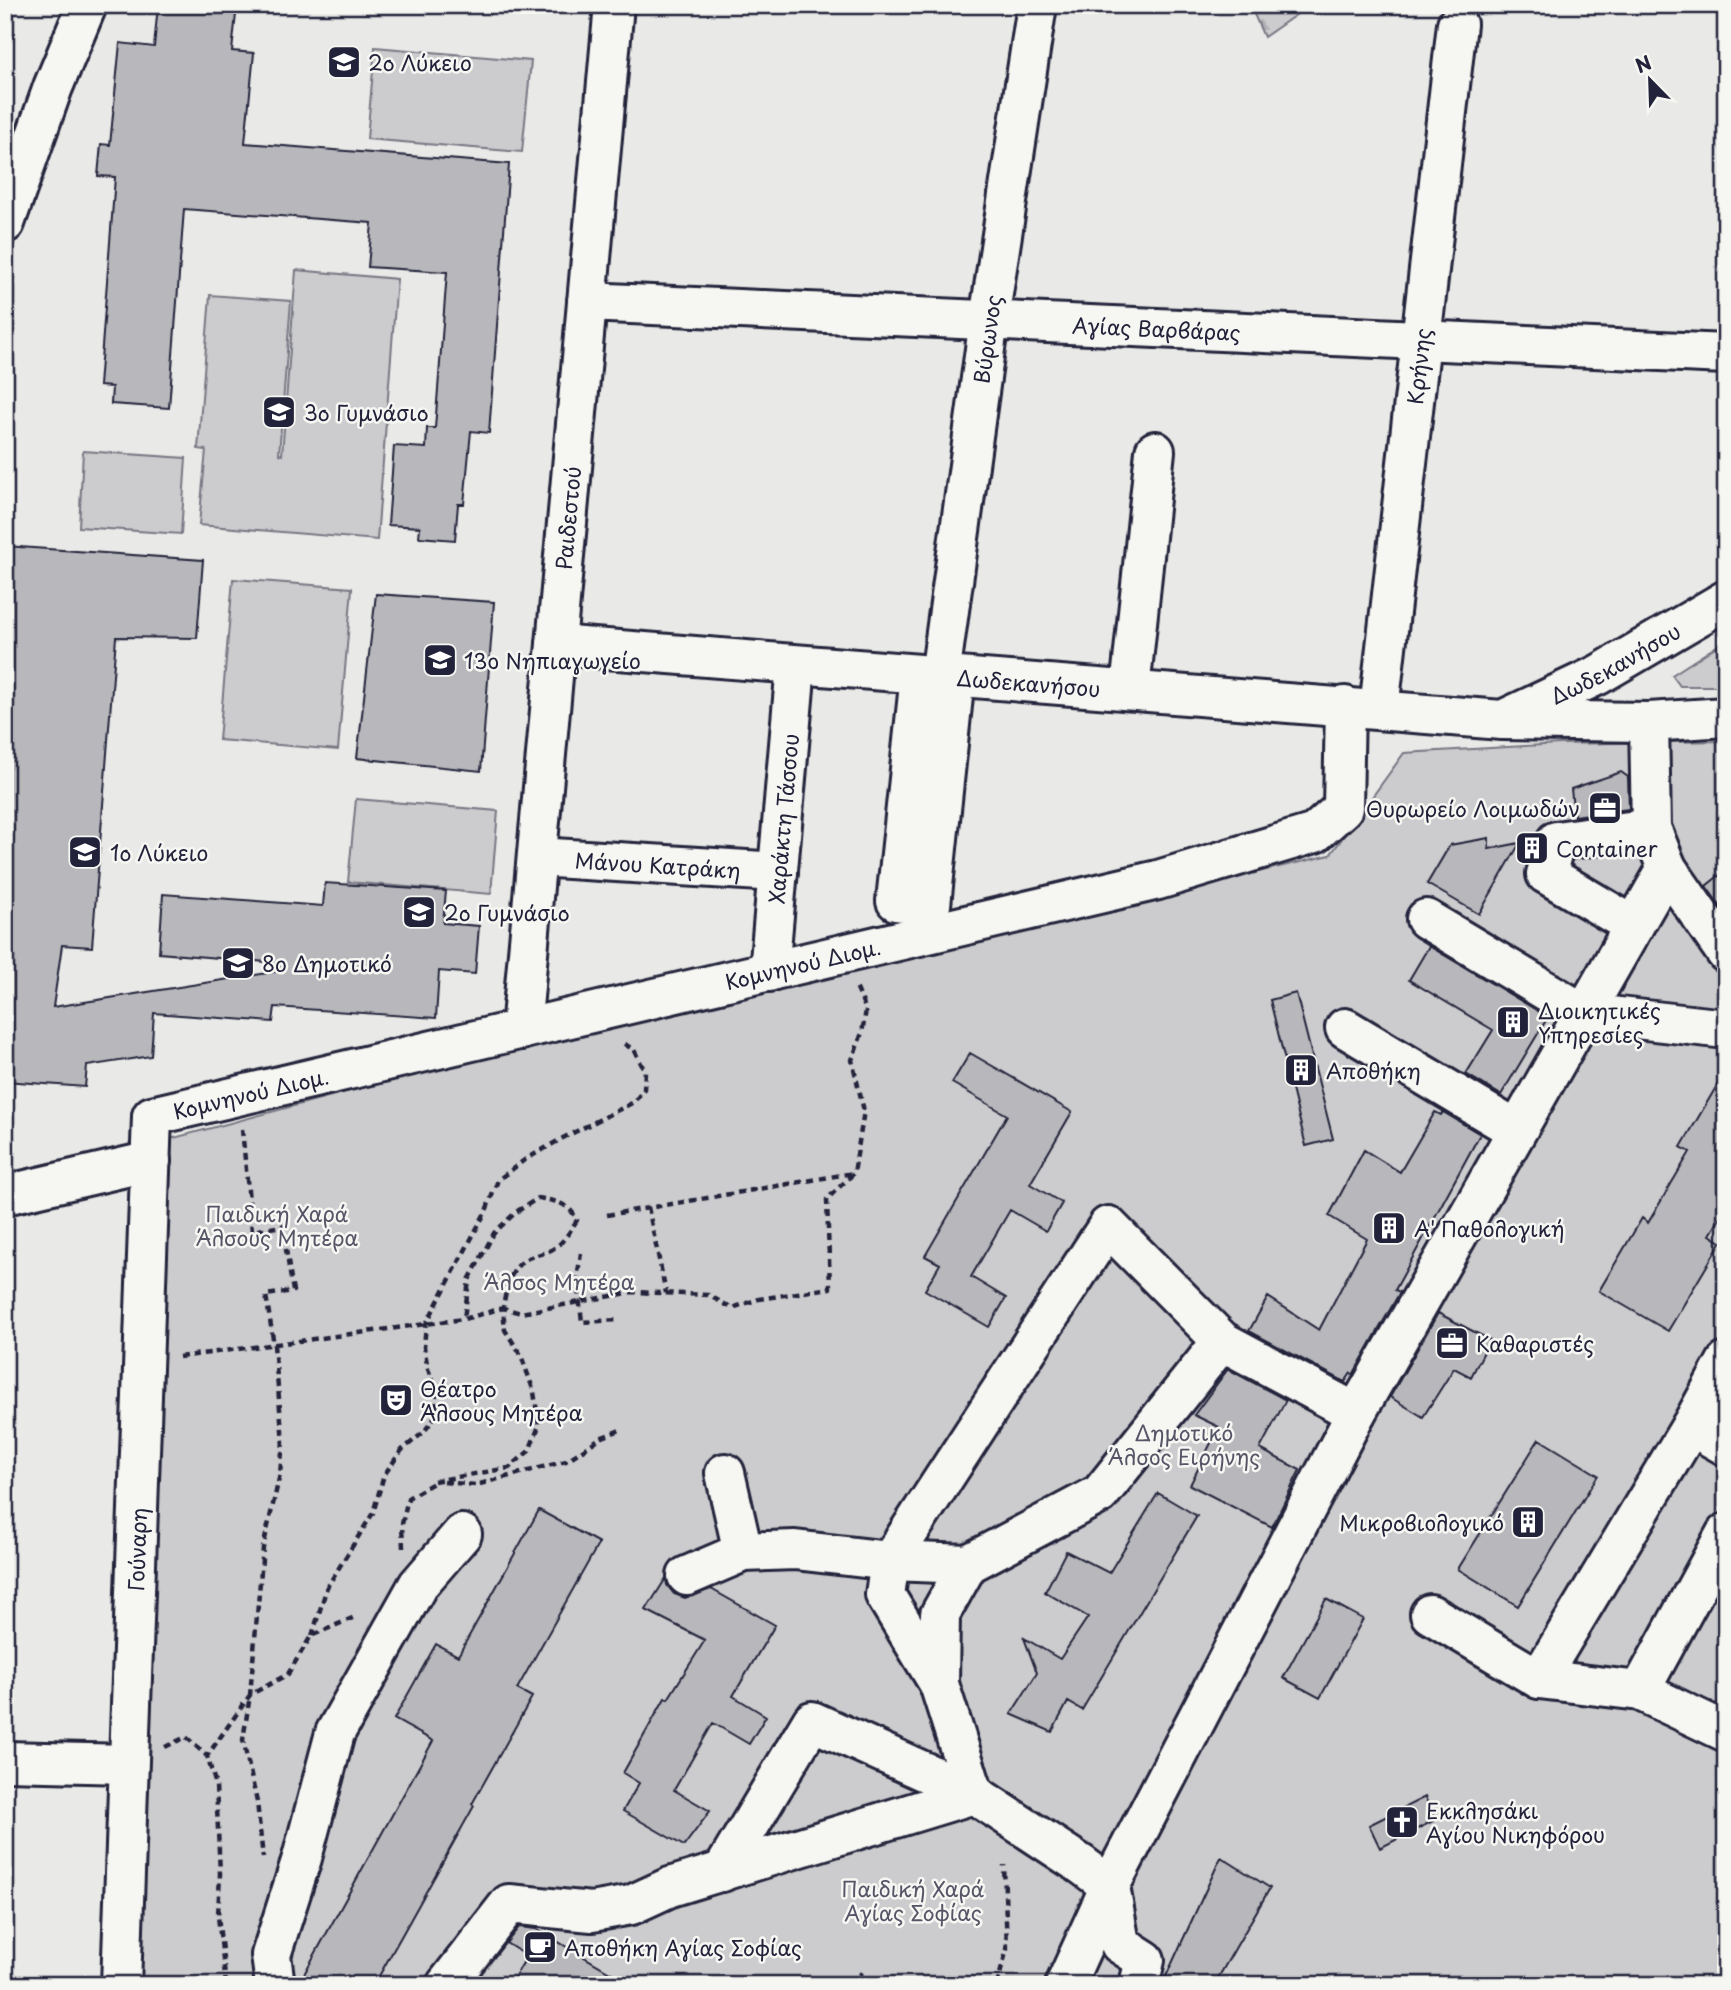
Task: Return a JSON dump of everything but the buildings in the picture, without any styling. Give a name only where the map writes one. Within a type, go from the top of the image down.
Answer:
[{"type":"street","points":[[5,223],[11,185],[87,5]]},
{"type":"street","name":"Ραιδεστού","points":[[521,1030],[614,5]]},
{"type":"street","name":"Βύρωνος","points":[[914,921],[897,901],[938,676],[1037,5]]},
{"type":"street","name":"Κρήνης","points":[[1362,708],[1421,340],[1457,24]]},
{"type":"street","name":"Αγίας Βαρβάρας","points":[[587,302],[1726,354]]},
{"type":"street","points":[[1130,690],[1155,451]]},
{"type":"street","name":"Δωδεκανήσου","points":[[1502,720],[1598,675],[1726,600]]},
{"type":"street","name":"Δωδεκανήσου","points":[[556,645],[1502,720],[1649,722],[1726,717]]},
{"type":"street","name":"Χαράκτη Τάσσου","points":[[769,972],[796,665]]},
{"type":"street","name":"Κομνηνού Διομ.","points":[[152,1116],[850,954],[914,921],[1158,880],[1315,833],[1343,808],[1362,708]]},
{"type":"street","points":[[1649,722],[1651,828],[1667,868],[1722,939]]},
{"type":"street","points":[[1634,926],[1546,874],[1556,841],[1651,828]]},
{"type":"street","name":"Μάνου Κατράκη","points":[[537,857],[778,872]]},
{"type":"street","points":[[1065,1985],[1110,1886],[1356,1413],[1667,868]]},
{"type":"street","points":[[1426,919],[1583,1013],[1726,1029]]},
{"type":"street","points":[[1345,1028],[1516,1130]]},
{"type":"street","name":"Γούναρη","points":[[121,1985],[152,1116]]},
{"type":"street","points":[[5,1195],[151,1161]]},
{"type":"street","points":[[974,1794],[939,1684],[885,1595],[890,1561],[1108,1226],[1222,1340],[1356,1413]]},
{"type":"street","points":[[687,1576],[743,1552],[795,1550],[890,1561],[968,1564],[1100,1494],[1222,1340]]},
{"type":"street","points":[[1539,1678],[1726,1362]]},
{"type":"street","points":[[1690,1426],[1726,1446]]},
{"type":"street","points":[[725,1473],[743,1552]]},
{"type":"street","points":[[1640,1691],[1726,1533]]},
{"type":"street","points":[[275,1985],[271,1955],[302,1858],[335,1734],[418,1585],[462,1534]]},
{"type":"street","points":[[939,1684],[940,1614],[968,1564]]},
{"type":"street","points":[[1430,1614],[1539,1678],[1640,1691],[1726,1732]]},
{"type":"street","points":[[722,1871],[812,1721],[974,1794],[1083,1865],[1110,1886],[1120,1944],[1145,1960],[1139,1985]]},
{"type":"street","points":[[5,1761],[128,1764]]},
{"type":"street","points":[[446,1985],[509,1904],[592,1912],[631,1905],[670,1887],[974,1794]]},
{"type":"path","points":[[144,1362],[464,1319],[503,1308],[521,1313],[633,1292],[708,1295],[733,1307],[759,1299],[830,1288],[827,1199],[854,1173],[864,1111],[852,1060],[862,1033],[866,1010],[850,972],[850,954]]},
{"type":"path","points":[[312,1636],[327,1587],[373,1513],[384,1475],[402,1450],[425,1432],[436,1415],[436,1390],[424,1347],[426,1324],[486,1210],[498,1180],[523,1161],[561,1139],[634,1102],[643,1089],[645,1071],[635,1050],[607,1032],[587,1014]]},
{"type":"path","points":[[242,1120],[252,1231],[282,1226],[293,1291],[266,1295],[274,1345],[283,1441],[280,1474],[263,1548],[250,1695],[243,1740],[257,1802],[264,1871]]},
{"type":"path","points":[[607,1215],[854,1173]]},
{"type":"path","points":[[434,1482],[509,1468],[529,1451],[539,1426],[534,1392],[521,1356],[506,1330],[503,1308],[508,1283],[515,1269],[532,1255],[552,1250],[568,1235],[577,1220],[572,1210],[559,1202],[538,1198],[516,1212],[494,1233],[469,1280],[464,1319]]},
{"type":"path","points":[[648,1207],[666,1293]]},
{"type":"path","points":[[581,1253],[577,1279],[582,1322],[619,1320]]},
{"type":"path","points":[[207,1756],[250,1695]]},
{"type":"path","points":[[128,1764],[186,1737],[207,1756],[216,1785],[220,1874],[218,1916],[226,1985]]},
{"type":"path","points":[[997,1985],[1007,1949],[1004,1865]]},
{"type":"path","points":[[853,1985],[862,1972]]},
{"type":"green space","points":[[1250,5],[1310,5],[1264,37]]},
{"type":"green space","points":[[375,47],[531,61],[522,152],[367,139]]},
{"type":"green space","points":[[296,270],[397,279],[377,540],[199,525],[206,450],[198,449],[210,295],[291,301],[279,454],[282,455]]},
{"type":"green space","points":[[83,451],[186,458],[181,534],[79,527]]},
{"type":"green space","points":[[233,579],[352,588],[338,750],[219,740]]},
{"type":"green space","points":[[1726,640],[1726,686],[1680,686],[1672,675]]},
{"type":"green space","name":"Δημοτικό Άλσος Ειρήνης","points":[[1726,741],[1726,1985],[135,1985],[170,1139],[511,1048],[1330,855],[1404,753],[1561,744]]},
{"type":"green space","points":[[356,799],[498,811],[491,894],[348,882]]},
{"type":"place","name":"2ο Λύκειο","points":[[344,62]]},
{"type":"place","name":"3ο Γυμνάσιο","points":[[279,412]]},
{"type":"place","name":"13ο Νηπιαγωγείο","points":[[440,660]]},
{"type":"place","name":"Θυρωρείο Λοιμωδών","points":[[1605,808]]},
{"type":"place","name":"Container","points":[[1532,848]]},
{"type":"place","name":"1ο Λύκειο","points":[[85,852]]},
{"type":"place","name":"2ο Γυμνάσιο","points":[[419,912]]},
{"type":"place","name":"8ο Δημοτικό","points":[[238,963]]},
{"type":"place","name":"Διοικητικές Υπηρεσίες","points":[[1513,1022]]},
{"type":"place","name":"Αποθήκη","points":[[1301,1070]]},
{"type":"place","name":"Α' Παθολογική","points":[[1389,1228]]},
{"type":"place","name":"Καθαριστές","points":[[1452,1343]]},
{"type":"place","name":"Θέατρο Άλσους Μητέρα","points":[[396,1400]]},
{"type":"place","name":"Μικροβιολογικό","points":[[1528,1522]]},
{"type":"place","name":"Εκκλησάκι Αγίου Νικηφόρου","points":[[1402,1822]]},
{"type":"place","name":"Αποθήκη Αγίας Σοφίας","points":[[540,1947]]},
{"type":"park label","name":"Παιδική Χαρά Άλσους Μητέρα","points":[[277,1225]]},
{"type":"park label","name":"Άλσος Μητέρα","points":[[559,1281]]},
{"type":"park label","name":"Παιδική Χαρά Αγίας Σοφίας","points":[[913,1900]]}]
